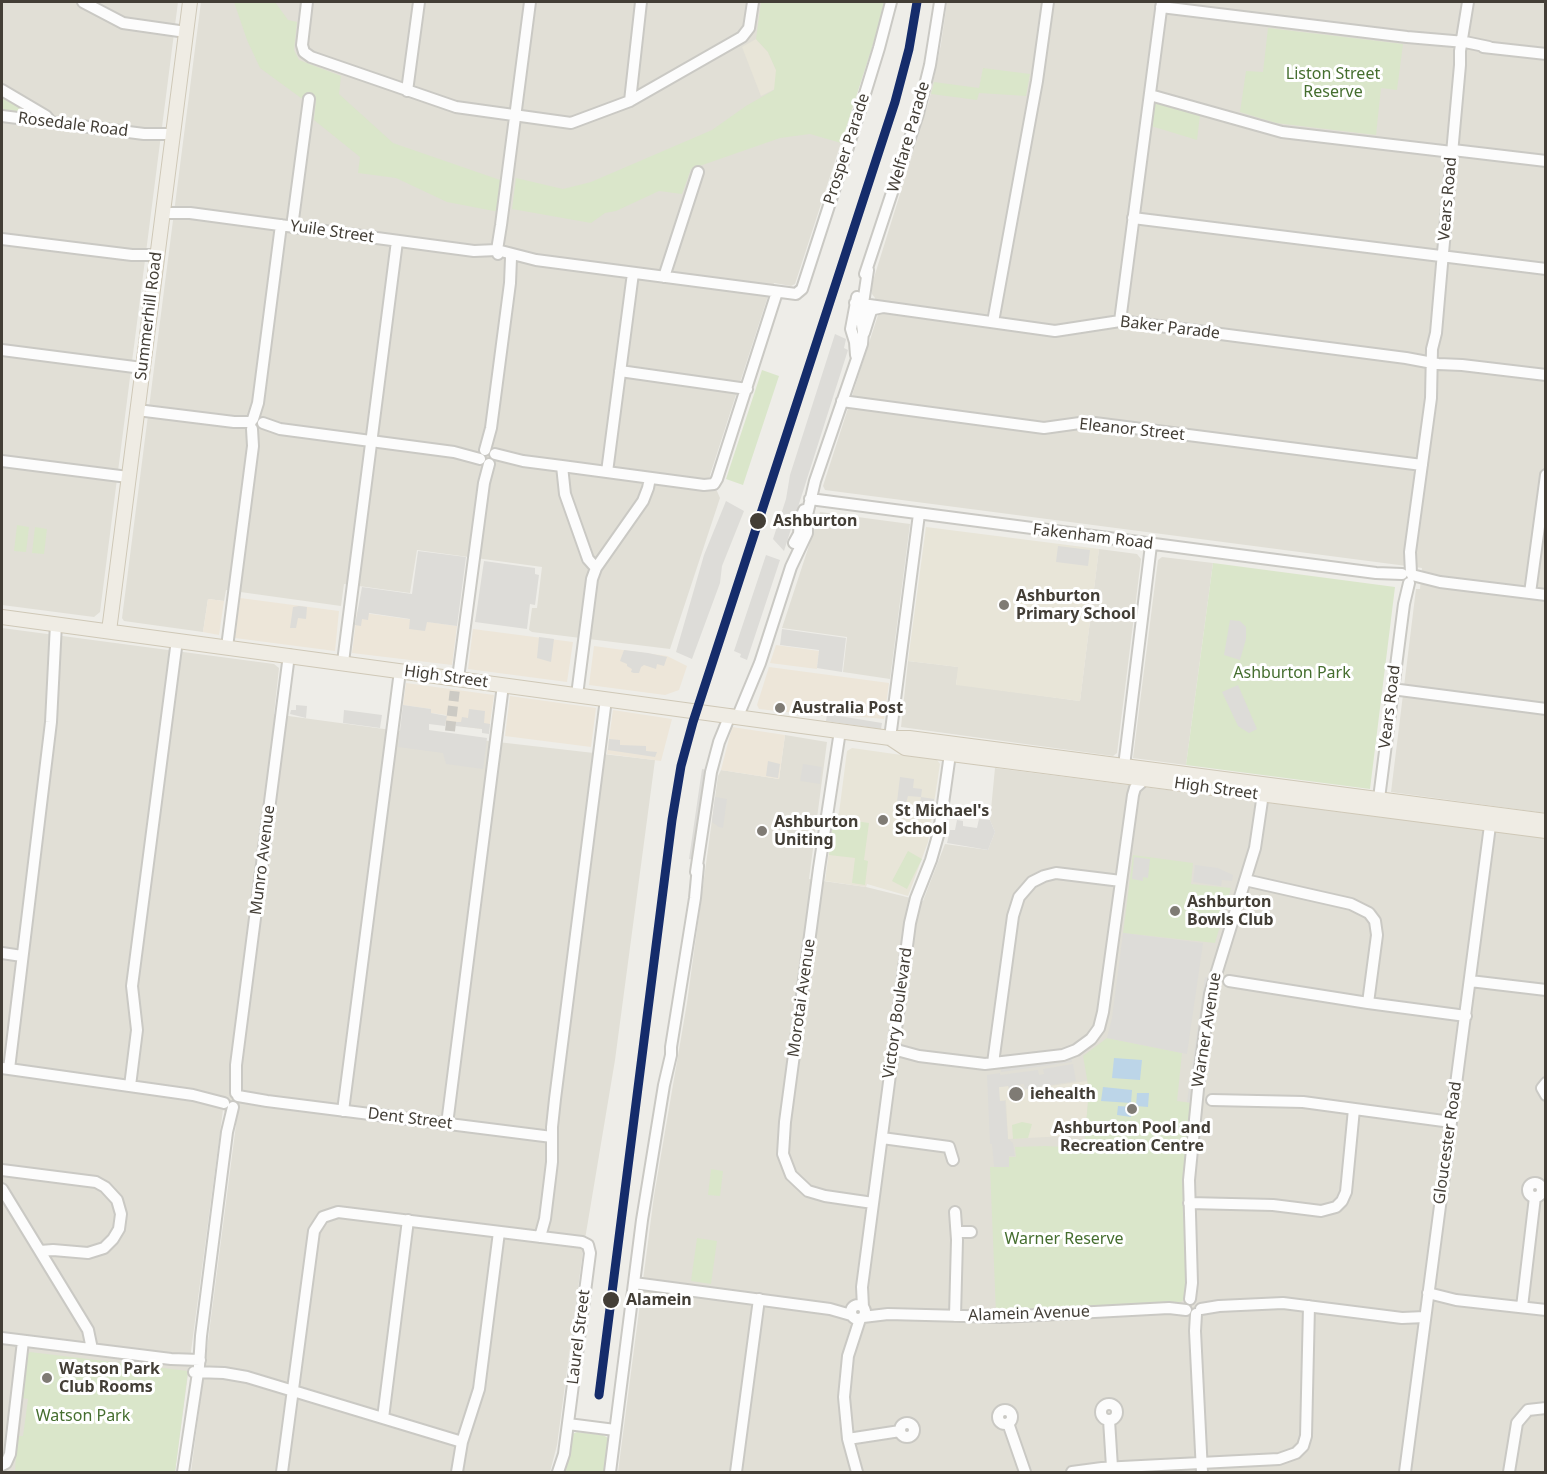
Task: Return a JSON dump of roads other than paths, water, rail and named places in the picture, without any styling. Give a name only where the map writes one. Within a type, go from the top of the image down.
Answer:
[{"type":"main road","name":"Summerhill Road","points":[[109,631],[190,2]]},
{"type":"main road","name":"High Street","points":[[2,617],[890,738],[897,745],[905,748],[950,749],[1124,766],[1264,790]]},
{"type":"main road","name":"High Street","points":[[950,749],[1145,779],[1264,790],[1491,819],[1545,821]]},
{"type":"main road","name":"High Street","points":[[1491,819],[1545,831]]},
{"type":"street","points":[[83,2],[123,23],[186,32]]},
{"type":"street","points":[[307,2],[302,45],[306,54],[311,57],[456,108],[571,123],[630,101],[742,37],[750,24],[753,2]]},
{"type":"street","points":[[407,91],[419,2]]},
{"type":"street","points":[[498,251],[530,2]]},
{"type":"street","points":[[630,101],[641,2]]},
{"type":"street","name":"Prosper Parade","points":[[796,294],[802,289],[846,154],[891,2]]},
{"type":"street","name":"Welfare Parade","points":[[856,359],[856,347],[851,329],[918,114],[930,65],[940,2]]},
{"type":"street","points":[[993,322],[1037,81],[1048,2]]},
{"type":"street","name":"Vears Road","points":[[1378,805],[1431,398],[1460,65],[1468,2]]},
{"type":"street","points":[[1120,321],[1162,4],[1545,54]]},
{"type":"street","points":[[2,90],[46,116],[51,122]]},
{"type":"street","points":[[1150,95],[1282,132],[1545,161]]},
{"type":"street","points":[[227,647],[258,403],[309,99]]},
{"type":"street","name":"Rosedale Road","points":[[2,116],[172,138]]},
{"type":"street","points":[[664,277],[698,172]]},
{"type":"street","name":"Yuile Street","points":[[163,209],[474,251],[486,255],[498,251],[513,257],[796,294]]},
{"type":"street","points":[[1133,219],[1545,269]]},
{"type":"street","points":[[2,239],[156,259]]},
{"type":"street","points":[[342,662],[397,241]]},
{"type":"street","points":[[458,678],[513,257]]},
{"type":"street","points":[[607,472],[633,273]]},
{"type":"street","points":[[137,410],[654,479],[704,485],[714,484],[777,292]]},
{"type":"street","name":"Welfare Parade","points":[[610,1473],[645,1201],[664,1085],[664,1064],[671,1047],[692,910],[691,886],[698,866],[711,772],[719,742],[735,716],[757,671],[791,567],[792,549],[802,536],[801,516],[810,499],[863,336],[859,304]]},
{"type":"street","name":"Baker Parade","points":[[859,304],[1058,331],[1120,321],[1545,375]]},
{"type":"street","points":[[863,336],[871,311],[883,307]]},
{"type":"street","points":[[2,350],[142,368]]},
{"type":"street","points":[[620,372],[747,388]]},
{"type":"street","name":"Eleanor Street","points":[[842,401],[1044,428],[1087,422],[1422,465]]},
{"type":"street","points":[[2,461],[128,477]]},
{"type":"street","points":[[557,466],[588,559],[596,568]]},
{"type":"street","points":[[1530,593],[1545,476]]},
{"type":"street","points":[[577,695],[592,579],[596,568],[651,493],[654,479]]},
{"type":"street","name":"Fakenham Road","points":[[810,499],[1545,595]]},
{"type":"street","points":[[890,738],[919,514]]},
{"type":"street","points":[[1124,766],[1151,545]]},
{"type":"street","points":[[5,1069],[22,956],[51,722],[56,624]]},
{"type":"street","points":[[130,1086],[137,1030],[132,986],[177,640]]},
{"type":"street","name":"Munro Avenue","points":[[183,1473],[290,655]]},
{"type":"street","points":[[343,1111],[400,671]]},
{"type":"street","points":[[447,1124],[503,685]]},
{"type":"street","points":[[1392,689],[1545,709]]},
{"type":"street","points":[[282,1473],[314,1231],[323,1217],[338,1212],[543,1237],[552,1162],[555,1099],[606,699]]},
{"type":"street","name":"Morotai Avenue","points":[[840,731],[821,849],[785,1122],[783,1154],[791,1175],[808,1191],[825,1196],[873,1203]]},
{"type":"street","name":"Victory Boulevard","points":[[856,1473],[848,1439],[844,1397],[845,1376],[862,1287],[912,914],[937,842],[950,749]]},
{"type":"street","points":[[893,1052],[980,1064],[993,1063],[1070,1053],[1082,1047],[1095,1033],[1103,1012],[1133,795],[1145,779]]},
{"type":"street","name":"Warner Avenue","points":[[1202,1468],[1189,1203],[1196,1106],[1210,994],[1257,839],[1264,790]]},
{"type":"street","name":"Gloucester Road","points":[[1405,1473],[1491,819]]},
{"type":"street","points":[[993,1063],[1013,916],[1019,897],[1032,882],[1056,873],[1121,881]]},
{"type":"street","points":[[1245,880],[1351,904],[1369,913],[1375,921],[1377,931],[1368,1003]]},
{"type":"street","points":[[2,953],[22,956]]},
{"type":"street","points":[[1229,981],[1466,1016]]},
{"type":"street","points":[[1470,981],[1545,990]]},
{"type":"street","name":"Dent Street","points":[[5,1069],[193,1095],[267,1101],[552,1137]]},
{"type":"street","points":[[1545,1083],[1542,1088],[1545,1095]]},
{"type":"street","points":[[1212,1100],[1294,1102],[1451,1122]]},
{"type":"street","points":[[1189,1203],[1273,1204],[1321,1211],[1336,1207],[1346,1192],[1354,1109]]},
{"type":"street","points":[[882,1138],[954,1146],[953,1160]]},
{"type":"street","points":[[2,1170],[96,1182],[105,1187],[117,1200],[121,1214],[119,1229],[104,1248],[88,1253],[40,1251]]},
{"type":"street","points":[[2,1189],[83,1324],[87,1349]]},
{"type":"street","points":[[1522,1307],[1535,1197]]},
{"type":"street","points":[[955,1212],[957,1232],[955,1316]]},
{"type":"street","points":[[382,1418],[408,1220]]},
{"type":"street","points":[[457,1473],[462,1442],[479,1389],[500,1232]]},
{"type":"street","points":[[957,1232],[971,1232]]},
{"type":"street","name":"Laurel Street","points":[[543,1237],[582,1242],[588,1245],[590,1250],[564,1454],[558,1473]]},
{"type":"street","name":"Alamein Avenue","points":[[634,1283],[830,1309],[888,1314],[1001,1317],[1283,1303],[1425,1321]]},
{"type":"street","points":[[1428,1296],[1545,1310]]},
{"type":"street","points":[[736,1473],[759,1299]]},
{"type":"street","points":[[1072,1473],[1112,1467],[1202,1468],[1287,1458],[1296,1454],[1303,1446],[1306,1436],[1309,1306]]},
{"type":"street","points":[[2,1338],[171,1359],[293,1391],[462,1442]]},
{"type":"street","points":[[2,1465],[6,1463],[10,1454],[23,1341]]},
{"type":"street","points":[[1509,1473],[1517,1423],[1528,1410],[1545,1408]]},
{"type":"street","points":[[1109,1420],[1112,1467]]},
{"type":"street","points":[[1008,1423],[1025,1473]]},
{"type":"street","points":[[567,1426],[614,1433]]},
{"type":"street","points":[[848,1439],[900,1431]]},
{"type":"water","points":[[1114,1058],[1142,1060],[1140,1080],[1112,1078]]},
{"type":"water","points":[[1103,1087],[1132,1090],[1131,1103],[1101,1101]]},
{"type":"water","points":[[1137,1093],[1149,1093],[1148,1107],[1136,1106]]},
{"type":"water","points":[[1118,1106],[1132,1107],[1131,1117],[1117,1115]]},
{"type":"tunnel","points":[[450,731],[455,689]]},
{"type":"place","name":"Ashburton","points":[[758,521]]},
{"type":"place","name":"Ashburton Primary School","points":[[1004,605]]},
{"type":"place","name":"Australia Post","points":[[780,708]]},
{"type":"place","name":"St Michael's School","points":[[883,820]]},
{"type":"place","name":"Ashburton Uniting","points":[[762,831]]},
{"type":"place","name":"Ashburton Bowls Club","points":[[1175,911]]},
{"type":"place","name":"iehealth","points":[[1016,1094]]},
{"type":"place","name":"Ashburton Pool and Recreation Centre","points":[[1132,1109]]},
{"type":"place","name":"Alamein","points":[[611,1300]]},
{"type":"place","name":"Watson Park Club Rooms","points":[[47,1378]]},
{"type":"park label","name":"Liston Street Reserve","points":[[1333,83]]},
{"type":"park label","name":"Ashburton Park","points":[[1292,673]]},
{"type":"park label","name":"Warner Reserve","points":[[1064,1239]]},
{"type":"park label","name":"Watson Park","points":[[83,1416]]}]
